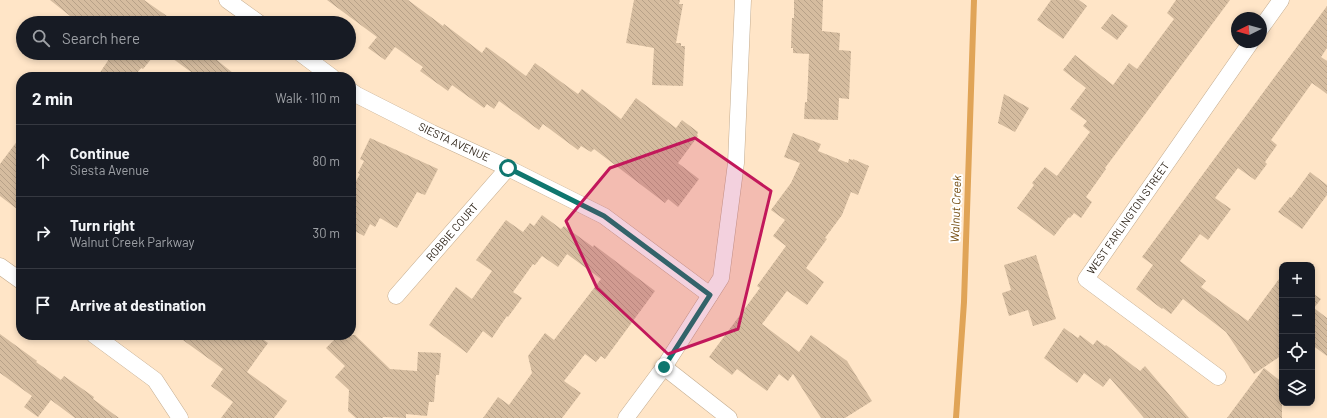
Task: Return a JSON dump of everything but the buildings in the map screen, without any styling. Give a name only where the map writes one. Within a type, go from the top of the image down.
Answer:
[{"type":"street","points":[[227,0],[249,16]]},
{"type":"street","points":[[626,418],[664,367],[721,278],[736,163],[743,0]]},
{"type":"street","points":[[1267,19],[1280,0]]},
{"type":"street","name":"WEST FARLINGTON STREET","points":[[1218,377],[1086,279],[1247,48]]},
{"type":"street","points":[[309,60],[325,72]]},
{"type":"street","name":"SIESTA AVENUE","points":[[356,94],[432,133],[508,168],[604,216],[710,295]]},
{"type":"street","name":"ROBBIE COURT","points":[[396,296],[508,168]]},
{"type":"street","points":[[0,266],[16,277]]},
{"type":"street","points":[[101,340],[155,380],[180,418]]},
{"type":"street","points":[[664,367],[729,418]]},
{"type":"highlighted area","points":[[695,138],[771,191],[738,329],[668,354],[597,288],[566,221],[610,168]]},
{"type":"waterway","name":"Walnut Creek","points":[[956,418],[964,302],[974,0]]},
{"type":"route","points":[[508,168],[604,216],[710,295],[664,367]]}]
